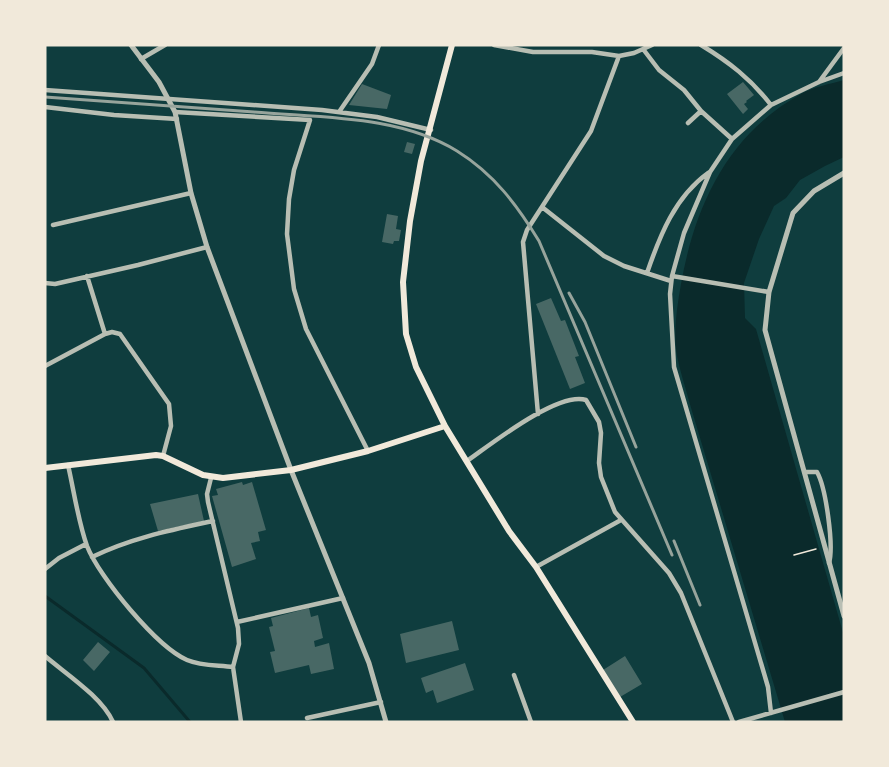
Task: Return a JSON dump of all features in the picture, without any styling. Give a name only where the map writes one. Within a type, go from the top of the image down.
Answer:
[{"type":"main road","points":[[452,45],[421,161],[410,221],[403,282],[406,334],[416,367],[445,426],[509,531],[536,567],[633,722]]},
{"type":"main road","points":[[45,468],[141,456],[164,456],[210,478],[223,478],[291,470],[368,452],[445,426]]},
{"type":"street","points":[[131,45],[170,100],[175,112],[191,193],[207,247],[291,470],[369,663],[386,722]]},
{"type":"street","points":[[141,59],[165,45]]},
{"type":"street","points":[[339,112],[372,64],[379,45]]},
{"type":"street","points":[[494,45],[532,52],[592,52],[619,56],[627,56],[652,45]]},
{"type":"street","points":[[532,52],[533,45]]},
{"type":"street","points":[[701,45],[742,72],[771,105]]},
{"type":"street","points":[[819,82],[844,48]]},
{"type":"street","points":[[643,49],[654,65],[684,90],[701,111],[732,139]]},
{"type":"street","points":[[538,414],[522,248],[527,230],[591,131],[619,56]]},
{"type":"street","points":[[773,712],[768,687],[674,367],[670,324],[671,278],[684,233],[710,172],[732,139],[771,105],[844,73]]},
{"type":"street","points":[[45,90],[339,112],[391,119],[431,130]]},
{"type":"street","points":[[45,107],[177,119]]},
{"type":"street","points":[[688,123],[701,111]]},
{"type":"street","points":[[175,112],[310,120],[294,170],[289,199],[287,234],[294,289],[306,329],[368,452]]},
{"type":"street","points":[[648,273],[662,234],[674,211],[691,188],[710,172]]},
{"type":"street","points":[[844,173],[814,191],[793,213],[766,291],[765,330],[844,616]]},
{"type":"street","points":[[53,225],[191,193]]},
{"type":"street","points":[[542,207],[604,256],[624,266],[671,278],[766,291]]},
{"type":"street","points":[[45,283],[55,284],[207,247]]},
{"type":"street","points":[[87,276],[105,334]]},
{"type":"street","points":[[45,366],[105,334],[112,332],[120,334],[169,404],[171,426],[164,456]]},
{"type":"street","points":[[467,461],[538,414],[576,398],[586,400],[599,422],[601,477],[615,512],[669,573],[681,593],[733,722]]},
{"type":"street","points":[[68,465],[86,544],[92,557],[127,604],[174,652],[191,662],[233,667]]},
{"type":"street","points":[[805,472],[817,472],[823,485],[831,547],[829,563]]},
{"type":"street","points":[[210,478],[207,494],[237,622],[239,644],[233,667],[241,722]]},
{"type":"street","points":[[536,567],[621,520]]},
{"type":"street","points":[[92,557],[140,537],[213,521]]},
{"type":"street","points":[[45,569],[59,558],[86,544]]},
{"type":"street","points":[[237,622],[343,598]]},
{"type":"street","points":[[45,656],[94,698],[104,708],[112,722]]},
{"type":"street","points":[[514,675],[531,722]]},
{"type":"street","points":[[739,722],[844,692]]},
{"type":"street","points":[[307,718],[381,702]]},
{"type":"path","points":[[794,555],[825,547]]},
{"type":"water","points":[[844,80],[844,157],[800,180],[786,198],[774,206],[759,239],[744,283],[745,318],[756,329],[844,636],[844,722],[785,722],[681,373],[675,338],[676,320],[681,284],[695,227],[719,174],[735,151],[753,129],[775,110],[806,92]]},
{"type":"building","points":[[743,82],[754,95],[744,104],[748,109],[743,114],[727,94]]},
{"type":"building","points":[[362,84],[391,95],[387,109],[349,105]]},
{"type":"building","points":[[407,142],[415,144],[412,154],[404,152]]},
{"type":"building","points":[[387,214],[398,216],[396,229],[401,230],[399,241],[394,241],[393,244],[382,242]]},
{"type":"building","points":[[551,298],[561,321],[565,320],[579,356],[575,357],[585,383],[570,389],[536,304]]},
{"type":"building","points":[[242,482],[243,485],[252,482],[266,530],[258,532],[260,541],[251,543],[256,559],[232,567],[212,496],[218,495],[216,489]]},
{"type":"building","points":[[198,494],[204,521],[158,531],[150,504]]},
{"type":"building","points":[[309,608],[311,617],[318,615],[323,638],[314,641],[315,647],[329,643],[334,669],[311,674],[309,665],[275,673],[270,652],[275,651],[269,627],[273,626],[271,618]]},
{"type":"building","points":[[452,621],[459,650],[406,663],[400,634]]},
{"type":"building","points":[[98,642],[110,652],[94,671],[83,660]]},
{"type":"building","points":[[625,656],[642,684],[620,697],[603,670]]},
{"type":"building","points":[[465,663],[474,690],[437,703],[433,690],[426,693],[421,678]]},
{"type":"waterway","points":[[45,596],[144,668],[190,722]]},
{"type":"railway","points":[[45,97],[359,120],[385,124],[434,139],[470,160],[504,191],[539,241],[672,555]]},
{"type":"railway","points":[[569,293],[585,322],[636,447]]},
{"type":"railway","points":[[674,541],[700,605]]}]
